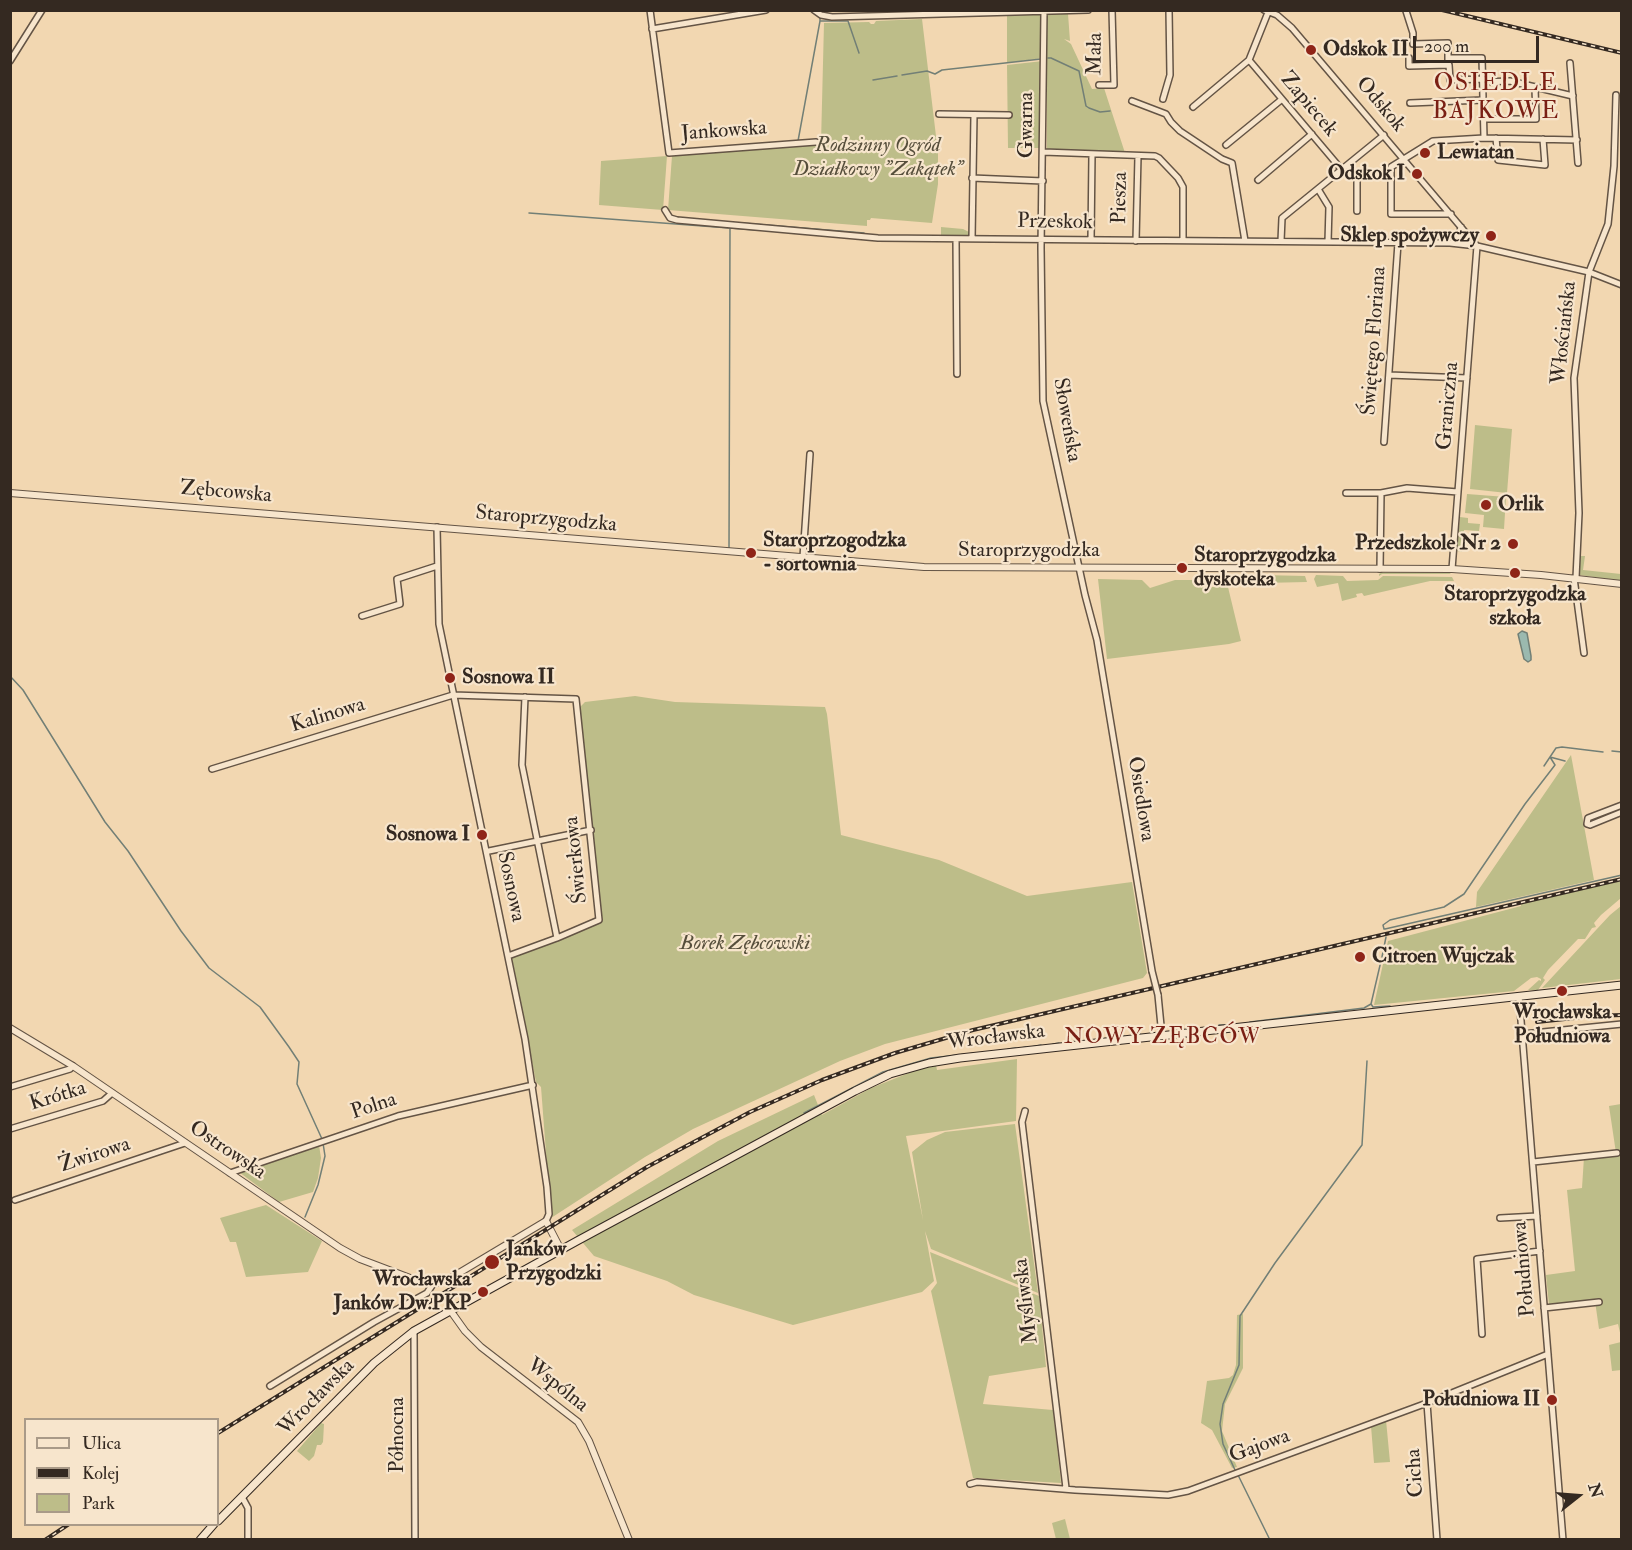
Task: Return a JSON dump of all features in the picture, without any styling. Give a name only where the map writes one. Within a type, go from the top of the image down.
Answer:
[{"type":"main road","name":"Wrocławska","points":[[219,1520],[374,1363],[414,1331],[855,1091],[897,1072],[944,1060],[1622,985]]},
{"type":"main road","name":"Wrocławska","points":[[200,1539],[213,1526]]},
{"type":"street","points":[[10,61],[42,10]]},
{"type":"street","points":[[650,10],[652,29],[766,10]]},
{"type":"street","points":[[814,10],[826,16],[1088,10]]},
{"type":"street","name":"Mała","points":[[1099,86],[1114,85],[1112,10]]},
{"type":"street","points":[[1163,99],[1170,75],[1169,10]]},
{"type":"street","name":"Gwarna","points":[[1041,239],[1044,11]]},
{"type":"street","points":[[1193,107],[1249,60],[1267,11]]},
{"type":"street","name":"Odskok","points":[[1267,11],[1283,19],[1292,28],[1478,246]]},
{"type":"street","points":[[1406,11],[1413,33],[1413,44],[1448,43],[1450,80],[1510,81],[1573,96]]},
{"type":"street","name":"Jankowska","points":[[652,29],[669,153],[816,142]]},
{"type":"street","points":[[1409,58],[1409,66],[1482,58],[1484,138]]},
{"type":"street","name":"Zapiecek","points":[[1249,60],[1342,170]]},
{"type":"street","points":[[1570,63],[1578,163]]},
{"type":"street","points":[[1484,119],[1536,119],[1536,88]]},
{"type":"street","name":"Włościańska","points":[[1584,653],[1575,578],[1579,513],[1574,378],[1589,272],[1608,224],[1614,166],[1616,95]]},
{"type":"street","points":[[1226,145],[1281,100]]},
{"type":"street","points":[[1410,103],[1483,100]]},
{"type":"street","points":[[1132,101],[1166,114],[1180,131],[1222,159],[1233,163],[1245,241]]},
{"type":"street","points":[[939,114],[1009,115]]},
{"type":"street","points":[[972,239],[974,115]]},
{"type":"street","points":[[1258,180],[1312,134]]},
{"type":"street","points":[[1281,241],[1282,218],[1384,135]]},
{"type":"street","points":[[1451,214],[1391,214],[1391,167],[1433,141],[1484,138],[1576,140]]},
{"type":"street","points":[[1496,138],[1498,160],[1545,165],[1543,140]]},
{"type":"street","name":"Piesza","points":[[1043,152],[1159,158],[1182,183],[1183,240]]},
{"type":"street","name":"Piesza","points":[[1091,240],[1092,154]]},
{"type":"street","name":"Piesza","points":[[1136,241],[1138,156]]},
{"type":"street","points":[[1348,165],[1357,177],[1357,211]]},
{"type":"street","points":[[972,178],[1043,181]]},
{"type":"street","points":[[1318,189],[1329,207],[1328,242]]},
{"type":"street","name":"Przeskok","points":[[665,210],[670,218],[682,221],[878,238],[1450,243],[1478,246],[1589,272],[1622,285]]},
{"type":"street","points":[[1450,243],[1459,236],[1469,235],[1470,241],[1463,245],[1459,236],[1461,227]]},
{"type":"street","points":[[956,239],[957,374]]},
{"type":"street","name":"Słoweńska","points":[[1041,239],[1043,401],[1079,568]]},
{"type":"street","name":"Świętego Floriana","points":[[1384,442],[1398,243]]},
{"type":"street","name":"Graniczna","points":[[1452,569],[1478,246]]},
{"type":"street","points":[[1389,375],[1467,378]]},
{"type":"street","points":[[803,557],[810,454]]},
{"type":"street","points":[[1346,493],[1381,493],[1407,488],[1458,492]]},
{"type":"street","name":"Zębcowska","points":[[10,492],[437,527]]},
{"type":"street","points":[[1380,569],[1381,493]]},
{"type":"street","name":"Staroprzygodzka","points":[[437,527],[924,567],[1452,569],[1575,578],[1622,584]]},
{"type":"street","name":"Sosnowa","points":[[437,527],[439,624],[525,1039],[547,1187],[549,1214],[546,1221],[561,1250]]},
{"type":"street","points":[[362,616],[400,604],[397,579],[437,566]]},
{"type":"street","name":"Osiedlowa","points":[[1079,568],[1097,640],[1152,971],[1158,995],[1162,1036]]},
{"type":"street","name":"Kalinowa","points":[[212,769],[453,695],[576,699]]},
{"type":"street","points":[[525,697],[522,765],[557,938]]},
{"type":"street","name":"Świerkowa","points":[[507,956],[599,920],[576,699]]},
{"type":"street","points":[[1622,805],[1588,818],[1587,824],[1590,825],[1622,812]]},
{"type":"street","points":[[489,850],[591,830]]},
{"type":"street","name":"Południowa","points":[[1520,997],[1563,1539]]},
{"type":"street","points":[[1522,1031],[1622,1024]]},
{"type":"street","name":"Ostrowska","points":[[10,1028],[73,1066],[349,1253],[418,1281],[433,1284]]},
{"type":"street","points":[[10,1087],[70,1069],[73,1066]]},
{"type":"street","name":"Polna","points":[[230,1173],[398,1116],[532,1084]]},
{"type":"street","name":"Krótka","points":[[10,1129],[103,1101],[112,1093]]},
{"type":"street","name":"Myśliwska","points":[[1025,1111],[1022,1122],[1066,1488]]},
{"type":"street","name":"Żwirowa","points":[[15,1200],[185,1143]]},
{"type":"street","points":[[1533,1162],[1617,1153]]},
{"type":"street","points":[[1500,1218],[1537,1216]]},
{"type":"street","points":[[270,1386],[374,1322],[427,1293],[433,1284],[449,1279],[546,1221]]},
{"type":"street","points":[[1482,1334],[1477,1259],[1540,1251]]},
{"type":"street","points":[[1544,1308],[1599,1302]]},
{"type":"street","name":"Wspólna","points":[[450,1310],[482,1347],[578,1422],[589,1442],[629,1539]]},
{"type":"street","name":"Północna","points":[[414,1331],[415,1539]]},
{"type":"street","name":"Gajowa","points":[[970,1484],[977,1482],[1168,1495],[1188,1491],[1427,1403],[1548,1354]]},
{"type":"street","name":"Cicha","points":[[1427,1403],[1437,1539]]},
{"type":"street","points":[[242,1497],[248,1508],[248,1539]]},
{"type":"green space","points":[[1047,13],[1068,14],[1070,41],[1064,39],[1071,44],[1092,89],[1104,88],[1125,153],[1047,151]]},
{"type":"green space","points":[[1007,14],[1043,14],[1043,58],[1007,63]]},
{"type":"green space","name":"Rodzinny Ogród Działkowy \"Zakątek\"","points":[[922,19],[938,153],[938,184],[932,223],[871,218],[867,220],[867,226],[668,210],[672,156],[821,143],[824,23],[869,22],[874,24],[876,21]]},
{"type":"green space","points":[[1043,61],[1042,148],[1008,148],[1007,65]]},
{"type":"green space","points":[[667,156],[663,210],[599,205],[601,161]]},
{"type":"green space","points":[[941,227],[963,229],[969,232],[969,235],[941,236]]},
{"type":"green space","points":[[1475,425],[1512,429],[1507,493],[1470,489]]},
{"type":"green space","name":"Orlik","points":[[1467,494],[1506,497],[1504,529],[1483,527],[1484,515],[1465,513]]},
{"type":"green space","points":[[1460,517],[1468,518],[1468,523],[1480,524],[1479,531],[1464,530],[1462,552],[1457,551]]},
{"type":"green space","points":[[1580,556],[1585,556],[1583,570],[1621,574],[1621,581],[1580,575]]},
{"type":"green space","points":[[1447,571],[1451,574],[1382,574],[1379,576],[1382,572]]},
{"type":"green space","points":[[1261,575],[1305,576],[1307,582],[1262,583]]},
{"type":"green space","points":[[1316,575],[1343,576],[1347,581],[1378,580],[1383,576],[1452,577],[1454,581],[1430,581],[1364,596],[1362,593],[1356,594],[1357,597],[1342,601],[1338,583],[1317,587],[1314,579]]},
{"type":"green space","points":[[1098,579],[1142,580],[1150,588],[1175,580],[1202,580],[1205,589],[1227,583],[1241,641],[1107,659]]},
{"type":"green space","name":"Borek Zębcowski","points":[[635,696],[675,702],[825,707],[841,835],[939,860],[1027,896],[1132,882],[1147,973],[1143,978],[885,1044],[840,1061],[693,1129],[551,1218],[541,1087],[536,1082],[512,958],[601,921],[580,707],[585,702]]},
{"type":"green space","points":[[1571,755],[1594,880],[1476,907],[1477,892]]},
{"type":"green space","points":[[1621,881],[1621,898],[1601,915],[1594,923],[1596,927],[1592,928],[1585,939],[1578,939],[1548,970],[1538,990],[1528,990],[1539,980],[1541,981],[1537,977],[1531,978],[1514,991],[1374,1005],[1388,941],[1521,906],[1521,904]]},
{"type":"green space","points":[[1621,906],[1621,979],[1542,988],[1610,915]]},
{"type":"green space","points":[[1017,1059],[1016,1121],[906,1136],[923,1220],[912,1152],[927,1140],[945,1132],[1015,1124],[1038,1293],[931,1249],[925,1231],[934,1281],[922,1292],[793,1325],[694,1295],[667,1281],[594,1256],[572,1230],[718,1141],[814,1095],[822,1115],[871,1088],[924,1067],[936,1065],[937,1070]]},
{"type":"green space","points":[[1621,1104],[1621,1337],[1618,1324],[1599,1329],[1595,1301],[1549,1305],[1546,1275],[1575,1271],[1567,1190],[1582,1188],[1584,1157],[1616,1153],[1609,1106]]},
{"type":"green space","points":[[319,1145],[321,1158],[313,1192],[279,1202],[239,1172]]},
{"type":"green space","points":[[266,1205],[322,1241],[308,1272],[246,1277],[236,1242],[230,1242],[220,1218]]},
{"type":"green space","points":[[930,1252],[1039,1296],[1046,1367],[989,1376],[983,1404],[1053,1410],[1061,1483],[973,1478],[931,1291],[937,1283]]},
{"type":"green space","points":[[1243,1314],[1243,1368],[1225,1404],[1222,1431],[1237,1467],[1232,1468],[1212,1430],[1201,1423],[1207,1381],[1229,1378],[1233,1375],[1236,1365],[1237,1315]]},
{"type":"green space","points":[[1621,1342],[1621,1370],[1612,1371],[1609,1345]]},
{"type":"green space","points":[[1386,1420],[1390,1462],[1374,1463],[1371,1426]]},
{"type":"green space","points":[[321,1423],[324,1424],[323,1442],[317,1445],[314,1456],[309,1461],[297,1451]]},
{"type":"green space","points":[[1065,1519],[1070,1539],[1056,1539],[1052,1523]]},
{"type":"water","points":[[1522,631],[1527,633],[1531,656],[1528,662],[1524,659],[1518,634]]},
{"type":"waterway","points":[[820,18],[820,21],[848,21],[859,53]]},
{"type":"waterway","points":[[798,141],[820,21]]},
{"type":"waterway","points":[[1048,58],[1079,71],[1086,106],[1100,112],[1110,111]]},
{"type":"waterway","points":[[902,75],[927,71],[935,74],[942,70],[1041,59]]},
{"type":"waterway","points":[[873,80],[897,76]]},
{"type":"waterway","points":[[529,213],[756,230]]},
{"type":"waterway","points":[[742,223],[864,233]]},
{"type":"waterway","points":[[729,548],[730,229]]},
{"type":"waterway","points":[[10,676],[23,690],[105,822],[128,851],[181,931],[209,968],[260,1007],[289,1047],[299,1062],[297,1084],[322,1139]]},
{"type":"waterway","points":[[1384,929],[1383,925],[1390,920],[1444,907],[1464,894],[1525,804],[1555,765],[1550,757],[1556,748],[1603,752]]},
{"type":"waterway","points":[[1612,751],[1622,752]]},
{"type":"waterway","points":[[1544,766],[1550,757],[1565,761]]},
{"type":"waterway","points":[[1385,929],[1622,875]]},
{"type":"waterway","points":[[1382,957],[1386,937]]},
{"type":"waterway","points":[[1371,1004],[1381,961]]},
{"type":"waterway","points":[[1250,1022],[1364,1008],[1371,1004],[1373,1007],[1390,1006]]},
{"type":"waterway","points":[[1219,1025],[1226,1025]]},
{"type":"waterway","points":[[1202,1028],[1211,1027]]},
{"type":"waterway","points":[[1189,1029],[1196,1028]]},
{"type":"waterway","points":[[1147,1034],[1154,1033]]},
{"type":"waterway","points":[[1132,1036],[1140,1034]]},
{"type":"waterway","points":[[1117,1037],[1124,1036]]},
{"type":"waterway","points":[[1085,1041],[1091,1040]]},
{"type":"waterway","points":[[1068,1042],[1078,1041]]},
{"type":"waterway","points":[[1053,1044],[1059,1043]]},
{"type":"waterway","points":[[1031,1047],[1041,1045]]},
{"type":"waterway","points":[[1021,1048],[1026,1047]]},
{"type":"waterway","points":[[1008,1049],[1016,1048]]},
{"type":"waterway","points":[[804,1113],[883,1072],[931,1058],[976,1053]]},
{"type":"waterway","points":[[1235,1470],[1223,1444],[1220,1424],[1223,1404],[1239,1365],[1240,1316],[1275,1263],[1362,1145],[1367,1061]]},
{"type":"waterway","points":[[305,1217],[318,1185],[325,1156],[323,1143]]},
{"type":"waterway","points":[[1238,1475],[1270,1540]]},
{"type":"railway","points":[[1442,10],[1622,53]]},
{"type":"railway","points":[[219,1432],[647,1167],[750,1112],[822,1080],[895,1053],[973,1030],[1622,879]]},
{"type":"railway","points":[[1537,1022],[1622,1015]]},
{"type":"railway","points":[[45,1540],[66,1526]]},
{"type":"place","name":"Odskok II","points":[[1311,50]]},
{"type":"place","name":"Lewiatan","points":[[1425,153]]},
{"type":"place","name":"Odskok I","points":[[1417,174]]},
{"type":"place","name":"Sklep spożywczy","points":[[1491,236]]},
{"type":"place","name":"Orlik","points":[[1486,505]]},
{"type":"place","name":"Przedszkole Nr 2","points":[[1513,544]]},
{"type":"place","name":"Staroprzogodzka - sortownia","points":[[751,553]]},
{"type":"place","name":"Staroprzygodzka dyskoteka","points":[[1182,568]]},
{"type":"place","name":"Staroprzygodzka szkoła","points":[[1515,573]]},
{"type":"place","name":"Sosnowa II","points":[[450,678]]},
{"type":"place","name":"Sosnowa I","points":[[482,835]]},
{"type":"place","name":"Citroen Wujczak","points":[[1360,957]]},
{"type":"place","name":"Wrocławska Południowa","points":[[1562,991]]},
{"type":"place","name":"Janków Przygodzki","points":[[492,1262]]},
{"type":"place","name":"Wrocławska Janków Dw.PKP","points":[[483,1292]]},
{"type":"place","name":"Południowa II","points":[[1552,1400]]},
{"type":"district","name":"OSIEDLE BAJKOWE","points":[[1496,99]]},
{"type":"district","name":"NOWY ZĘBCÓW","points":[[1163,1038]]}]
